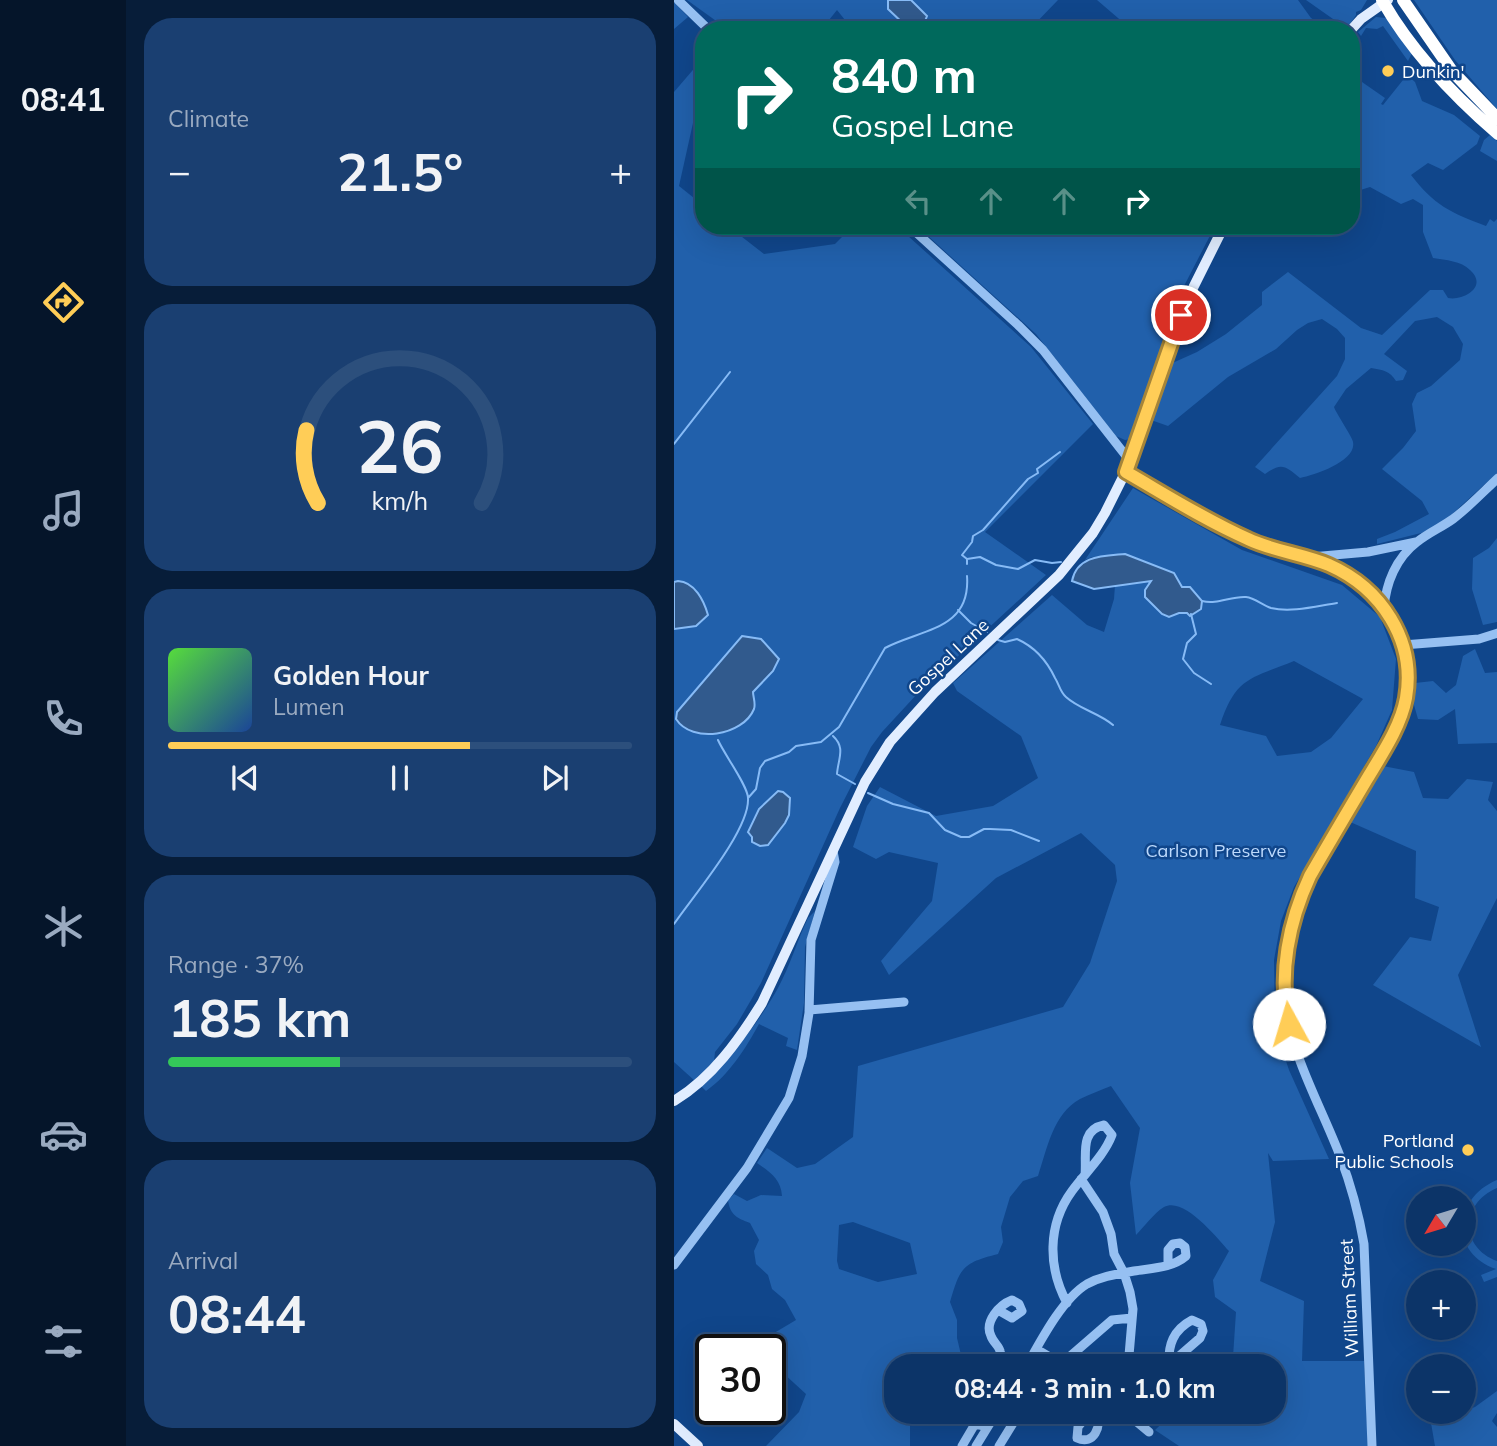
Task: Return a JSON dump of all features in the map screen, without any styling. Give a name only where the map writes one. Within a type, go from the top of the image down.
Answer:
[{"type":"highway","points":[[1403,0],[1452,71],[1497,119]]},
{"type":"highway","points":[[1384,1],[1441,79],[1497,134]]},
{"type":"main road","points":[[1359,21],[1384,1]]},
{"type":"main road","name":"Gospel Lane","points":[[674,1101],[709,1073],[745,1030],[771,986],[871,772],[901,728],[935,692],[1041,593],[1075,556],[1106,513],[1128,467],[1183,308],[1220,235]]},
{"type":"main road","points":[[674,1424],[698,1446]]},
{"type":"street","points":[[678,0],[700,21]]},
{"type":"street","points":[[919,235],[1031,338],[1059,369],[1128,467]]},
{"type":"street","name":"William Street","points":[[1128,467],[1203,517],[1251,540],[1329,565],[1354,579],[1370,591],[1384,608],[1403,645],[1408,671],[1406,699],[1396,727],[1298,901],[1291,926],[1285,970],[1286,1009],[1293,1038],[1341,1158],[1360,1221],[1364,1244],[1372,1446]]},
{"type":"street","points":[[1384,608],[1385,589],[1392,572],[1416,542],[1457,516],[1497,478]]},
{"type":"street","points":[[1306,557],[1368,552],[1416,542]]},
{"type":"street","points":[[1403,645],[1479,639],[1497,633]]},
{"type":"street","points":[[674,1265],[747,1168],[789,1098],[802,1056],[809,1010],[811,940],[835,862],[833,851]]},
{"type":"street","points":[[809,1010],[904,1002]]},
{"type":"street","points":[[1067,1303],[1057,1285],[1053,1237],[1070,1193],[1083,1177],[1109,1143],[1112,1135],[1110,1129],[1104,1125],[1097,1126],[1090,1132],[1084,1147],[1083,1177],[1103,1212],[1111,1234],[1114,1254],[1130,1292],[1132,1318],[1129,1354]]},
{"type":"street","points":[[1033,1354],[1067,1303],[1086,1285],[1114,1274],[1168,1265]]},
{"type":"street","points":[[998,1310],[989,1329],[1001,1354]]},
{"type":"street","points":[[1036,1349],[1061,1361],[1067,1359],[1112,1320],[1132,1318]]},
{"type":"street","points":[[1192,1320],[1197,1321],[1203,1331],[1200,1338],[1168,1366],[1168,1355],[1175,1332],[1192,1320]]},
{"type":"street","points":[[962,1446],[975,1424],[987,1427]]},
{"type":"street","points":[[976,1446],[989,1424]]},
{"type":"street","points":[[999,1446],[1013,1424]]},
{"type":"street","points":[[1080,1424],[1077,1438],[1086,1443],[1095,1439],[1099,1424]]},
{"type":"street","points":[[1139,1424],[1149,1432]]},
{"type":"green space","points":[[687,0],[1058,0],[1038,21],[846,21],[837,10],[828,21],[716,21]]},
{"type":"green space","points":[[1097,0],[1298,0],[1316,21],[1122,21]]},
{"type":"green space","points":[[1306,0],[1367,0],[1352,21],[1336,21]]},
{"type":"green space","points":[[1414,0],[1497,0],[1497,109],[1455,60]]},
{"type":"green space","points":[[674,2],[688,17],[674,29]]},
{"type":"green space","points":[[1376,17],[1386,18],[1412,53],[1408,61],[1383,26],[1377,29],[1366,28],[1361,36],[1360,30]]},
{"type":"green space","points":[[695,68],[695,121],[679,186],[695,199],[695,235],[740,235],[764,254],[835,244],[844,235],[907,235],[1031,347],[1093,424],[985,532],[1046,575],[918,693],[871,747],[840,808],[761,983],[737,1024],[715,1052],[714,1061],[695,1081],[674,1062],[674,92]]},
{"type":"green space","points":[[1407,75],[1415,82],[1422,101],[1454,115],[1480,136],[1477,144],[1443,170],[1428,163],[1411,175],[1428,194],[1453,212],[1486,226],[1490,219],[1494,222],[1497,219],[1497,473],[1450,516],[1429,531],[1377,544],[1377,539],[1429,514],[1422,501],[1382,469],[1416,431],[1412,404],[1417,393],[1431,386],[1460,360],[1463,344],[1453,327],[1437,317],[1415,321],[1384,354],[1407,371],[1403,380],[1396,381],[1386,372],[1371,368],[1346,389],[1334,407],[1353,442],[1352,449],[1342,461],[1315,474],[1300,478],[1280,467],[1265,474],[1255,467],[1337,376],[1345,359],[1345,338],[1322,319],[1308,323],[1276,349],[1228,377],[1168,426],[1151,420],[1168,365],[1197,352],[1226,334],[1262,305],[1262,292],[1288,272],[1361,328],[1382,335],[1430,290],[1443,290],[1448,298],[1455,298],[1467,295],[1475,287],[1475,276],[1466,267],[1453,261],[1433,258],[1423,232],[1423,205],[1413,199],[1401,204],[1370,187],[1360,190],[1362,82],[1385,98],[1381,104],[1383,105]]},
{"type":"green space","points":[[1490,135],[1497,141],[1497,161],[1480,151],[1484,140]]},
{"type":"green space","points":[[1210,235],[1184,286],[1131,439],[1125,440],[1116,436],[1036,334],[928,236]]},
{"type":"green space","name":"Carlson Preserve","points":[[1133,488],[1242,550],[1342,585],[1380,617],[1396,659],[1392,710],[1376,746],[1294,887],[1281,921],[1274,960],[1275,1019],[1289,1070],[1329,1159],[1273,1161],[1268,1153],[1275,1222],[1260,1281],[1304,1301],[1302,1361],[1364,1361],[1368,1446],[1179,1446],[1155,1430],[1161,1424],[1286,1424],[1286,1354],[1233,1354],[1236,1312],[1215,1297],[1213,1280],[1229,1251],[1200,1220],[1181,1207],[1172,1205],[1160,1210],[1136,1235],[1130,1183],[1140,1128],[1111,1086],[1080,1099],[1063,1114],[1052,1133],[1038,1176],[1023,1181],[1010,1197],[1001,1227],[1003,1242],[998,1254],[970,1264],[960,1274],[950,1302],[957,1320],[961,1354],[884,1354],[884,1424],[910,1424],[910,1446],[766,1446],[799,1412],[806,1394],[786,1376],[786,1334],[772,1334],[796,1320],[785,1300],[772,1289],[768,1275],[756,1264],[754,1251],[759,1240],[750,1223],[735,1215],[728,1200],[734,1194],[747,1201],[761,1195],[782,1196],[777,1180],[757,1163],[767,1148],[797,1168],[815,1164],[853,1137],[858,1066],[1063,1007],[1090,963],[1117,881],[1115,865],[1081,833],[996,878],[889,975],[881,961],[932,901],[938,863],[889,852],[876,859],[853,847],[867,806],[880,787],[936,816],[993,806],[1038,778],[1021,736],[957,691],[953,683],[1052,595],[1087,625],[1104,632],[1114,599],[1115,585],[1152,581],[1145,597],[1162,614],[1187,613],[1182,587],[1174,573],[1125,554],[1085,560]],"holes":[[[1294,661],[1363,699],[1331,738],[1311,752],[1277,756],[1266,736],[1220,725],[1232,697],[1239,688],[1255,677]],[[853,1222],[910,1243],[917,1274],[878,1282],[839,1269],[839,1225]]]},
{"type":"green space","points":[[1497,538],[1497,622],[1483,625],[1472,589],[1473,558],[1489,548]]},
{"type":"green space","points":[[1475,649],[1485,673],[1497,672],[1497,743],[1458,744],[1455,709],[1438,720],[1418,719],[1414,705],[1415,683],[1433,681],[1446,693],[1456,685],[1463,656]]},
{"type":"green space","points":[[1383,766],[1414,772],[1423,798],[1448,799],[1467,779],[1493,782],[1488,800],[1497,811],[1497,898],[1458,975],[1481,1047],[1373,985],[1410,937],[1431,941],[1439,907],[1415,898],[1416,851],[1348,821]]},
{"type":"green space","points":[[815,911],[805,947],[804,1003],[797,1050],[786,1046],[788,1038],[759,1024],[743,1052],[706,1091],[700,1085],[743,1040],[770,1002],[808,918]]},
{"type":"green space","points":[[1497,1180],[1497,1188],[1476,1204],[1476,1195]]},
{"type":"green space","points":[[1476,1246],[1497,1261],[1497,1277],[1484,1282],[1481,1275],[1496,1269],[1476,1256]]},
{"type":"green space","points":[[1497,1391],[1497,1413],[1492,1421],[1497,1427],[1497,1446],[1435,1446],[1431,1424],[1476,1424],[1476,1406]]},
{"type":"shaded area","points":[[888,0],[911,0],[927,16],[925,21],[901,21],[888,9]]},
{"type":"shaded area","points":[[1125,554],[1174,573],[1182,587],[1190,587],[1202,601],[1201,609],[1190,616],[1187,613],[1169,617],[1162,614],[1145,597],[1145,590],[1151,581],[1094,589],[1072,581],[1079,566],[1085,562],[1093,558]]},
{"type":"shaded area","points":[[678,581],[694,589],[704,604],[708,615],[696,626],[674,629],[674,582]]},
{"type":"shaded area","points":[[742,636],[761,639],[779,659],[773,671],[753,692],[754,709],[748,718],[729,731],[705,734],[683,727],[676,719],[677,712]]},
{"type":"shaded area","points":[[778,791],[790,798],[789,815],[768,845],[760,846],[752,842],[748,832],[759,809]]},
{"type":"waterway","points":[[674,444],[730,372]]},
{"type":"waterway","points":[[967,564],[967,559],[962,555],[972,542],[973,536],[983,530],[1028,479],[1038,473],[1037,469],[1060,452]]},
{"type":"waterway","points":[[967,559],[980,557],[996,565],[1018,569],[1035,560],[1061,562]]},
{"type":"waterway","points":[[748,798],[756,789],[760,768],[765,761],[789,752],[796,746],[821,742],[839,727],[885,648],[952,618],[961,607],[966,594],[967,576]]},
{"type":"waterway","points":[[1202,601],[1246,597],[1271,608],[1287,610],[1337,603]]},
{"type":"waterway","points":[[958,610],[971,623],[987,632]]},
{"type":"waterway","points":[[1191,614],[1196,634],[1187,643],[1183,659],[1194,673],[1211,684]]},
{"type":"waterway","points":[[998,640],[1005,642],[1017,639],[1029,646],[1048,666],[1066,697],[1113,725]]},
{"type":"waterway","points":[[833,736],[840,749],[837,774],[855,784]]},
{"type":"waterway","points":[[674,924],[730,845],[746,811],[747,793],[718,740]]},
{"type":"waterway","points":[[868,793],[893,804],[929,813],[945,830],[961,837],[969,837],[984,829],[1011,830],[1039,841]]},
{"type":"place","name":"Dunkin'","points":[[1388,71]]},
{"type":"place","name":"Portland Public Schools","points":[[1468,1150]]},
{"type":"route","points":[[1181,315],[1126,472],[1203,517],[1251,540],[1329,565],[1354,579],[1370,591],[1396,628],[1408,671],[1406,699],[1396,727],[1298,901],[1289,933],[1285,970],[1289,1024]]}]
